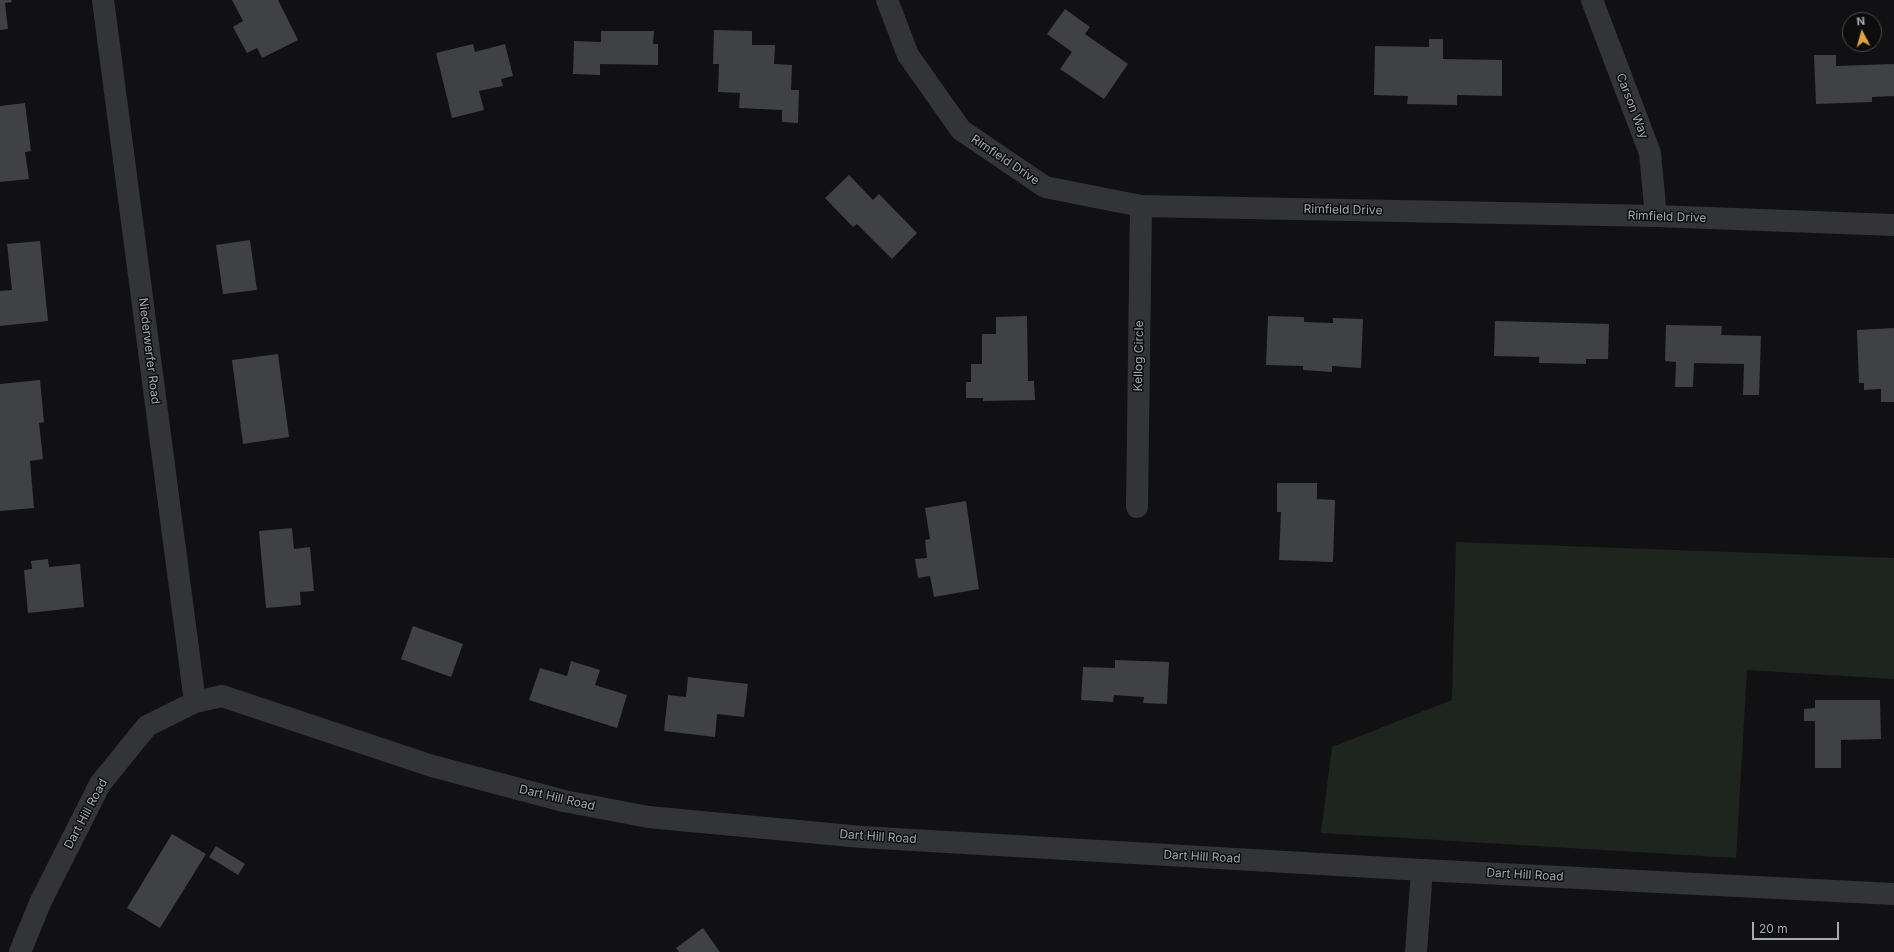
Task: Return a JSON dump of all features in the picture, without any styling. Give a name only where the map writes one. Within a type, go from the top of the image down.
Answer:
[{"type":"street","name":"Niederwerfer Road","points":[[103,0],[195,702]]},
{"type":"street","name":"Rimfield Drive","points":[[887,0],[908,55],[962,130],[1046,187],[1141,206],[1656,216],[1894,225]]},
{"type":"street","name":"Carson Way","points":[[1592,0],[1650,153],[1656,216]]},
{"type":"street","name":"Kellog Circle","points":[[1137,507],[1141,206]]},
{"type":"street","name":"Dart Hill Road","points":[[20,952],[40,903],[100,784],[147,726],[195,702],[222,696],[432,766],[564,801],[648,817],[862,837],[1422,870],[1894,894]]},
{"type":"street","points":[[1416,952],[1422,870]]},
{"type":"shaded area","points":[[1456,542],[1894,558],[1894,679],[1747,670],[1736,858],[1321,833],[1332,747],[1452,700]]},
{"type":"building","points":[[0,0],[11,0],[12,2],[5,3],[8,29],[0,30]]},
{"type":"building","points":[[232,0],[278,0],[298,40],[262,58],[257,48],[247,53],[233,27],[243,21]]},
{"type":"building","points":[[1065,9],[1090,27],[1085,34],[1128,64],[1104,99],[1060,69],[1072,52],[1047,34]]},
{"type":"building","points":[[714,30],[752,31],[752,45],[775,45],[774,64],[792,65],[791,90],[799,90],[798,123],[782,122],[782,110],[739,108],[740,93],[718,92],[719,64],[713,64]]},
{"type":"building","points":[[601,31],[654,31],[653,44],[658,44],[658,65],[600,64],[600,75],[573,74],[574,41],[601,42]]},
{"type":"building","points":[[1429,39],[1443,39],[1443,59],[1502,60],[1502,96],[1457,95],[1457,105],[1407,104],[1408,96],[1374,95],[1375,46],[1429,47]]},
{"type":"building","points":[[473,44],[475,52],[505,44],[513,76],[501,79],[503,86],[479,91],[484,110],[452,118],[436,53]]},
{"type":"building","points":[[1814,55],[1836,55],[1836,66],[1894,64],[1894,96],[1872,97],[1872,102],[1816,104]]},
{"type":"building","points":[[25,103],[31,151],[25,152],[29,179],[0,182],[0,106]]},
{"type":"building","points":[[849,175],[873,200],[879,194],[917,233],[892,259],[857,224],[853,227],[825,198]]},
{"type":"building","points":[[250,240],[257,290],[223,294],[216,245]]},
{"type":"building","points":[[40,241],[48,321],[0,326],[0,291],[12,290],[7,244]]},
{"type":"building","points":[[1027,316],[1028,381],[1034,381],[1035,400],[983,401],[983,398],[966,398],[966,382],[971,382],[971,364],[982,364],[982,334],[996,334],[996,317]]},
{"type":"building","points":[[1268,316],[1304,317],[1304,322],[1333,323],[1333,318],[1363,319],[1361,368],[1332,366],[1332,372],[1303,370],[1303,366],[1266,365]]},
{"type":"building","points":[[1495,321],[1609,324],[1608,359],[1586,359],[1586,364],[1539,363],[1539,357],[1494,356]]},
{"type":"building","points":[[1666,325],[1722,326],[1721,335],[1761,336],[1759,395],[1743,395],[1744,364],[1694,363],[1693,387],[1675,387],[1676,362],[1665,361]]},
{"type":"building","points":[[1894,328],[1894,402],[1881,402],[1881,389],[1864,390],[1864,383],[1859,383],[1857,330]]},
{"type":"building","points":[[278,354],[289,437],[243,444],[232,360]]},
{"type":"building","points":[[40,380],[44,422],[39,423],[43,459],[30,461],[34,508],[0,511],[0,384]]},
{"type":"building","points":[[1277,483],[1317,483],[1317,499],[1335,500],[1333,562],[1279,560],[1281,512],[1277,512]]},
{"type":"building","points":[[966,501],[979,589],[934,597],[930,576],[918,578],[915,559],[927,558],[925,540],[930,539],[925,508]]},
{"type":"building","points":[[292,528],[294,549],[310,547],[314,591],[300,592],[301,605],[266,608],[259,531]]},
{"type":"building","points":[[48,559],[49,567],[80,564],[84,607],[28,613],[24,570],[32,569],[31,561]]},
{"type":"building","points":[[413,626],[463,644],[451,677],[401,659]]},
{"type":"building","points":[[1115,660],[1169,662],[1167,704],[1143,703],[1144,697],[1114,695],[1113,702],[1081,700],[1083,667],[1115,668]]},
{"type":"building","points":[[571,661],[600,670],[595,685],[627,695],[617,728],[529,700],[540,668],[567,676]]},
{"type":"building","points":[[688,677],[748,684],[744,717],[717,714],[715,737],[664,731],[668,695],[686,697]]},
{"type":"building","points":[[1815,700],[1880,700],[1881,739],[1841,740],[1841,768],[1815,768],[1815,721],[1804,721],[1804,709],[1815,708]]},
{"type":"building","points":[[172,834],[206,854],[160,928],[127,908]]},
{"type":"building","points":[[216,846],[245,864],[238,875],[209,857]]},
{"type":"building","points":[[703,928],[720,952],[679,952],[676,948]]}]
